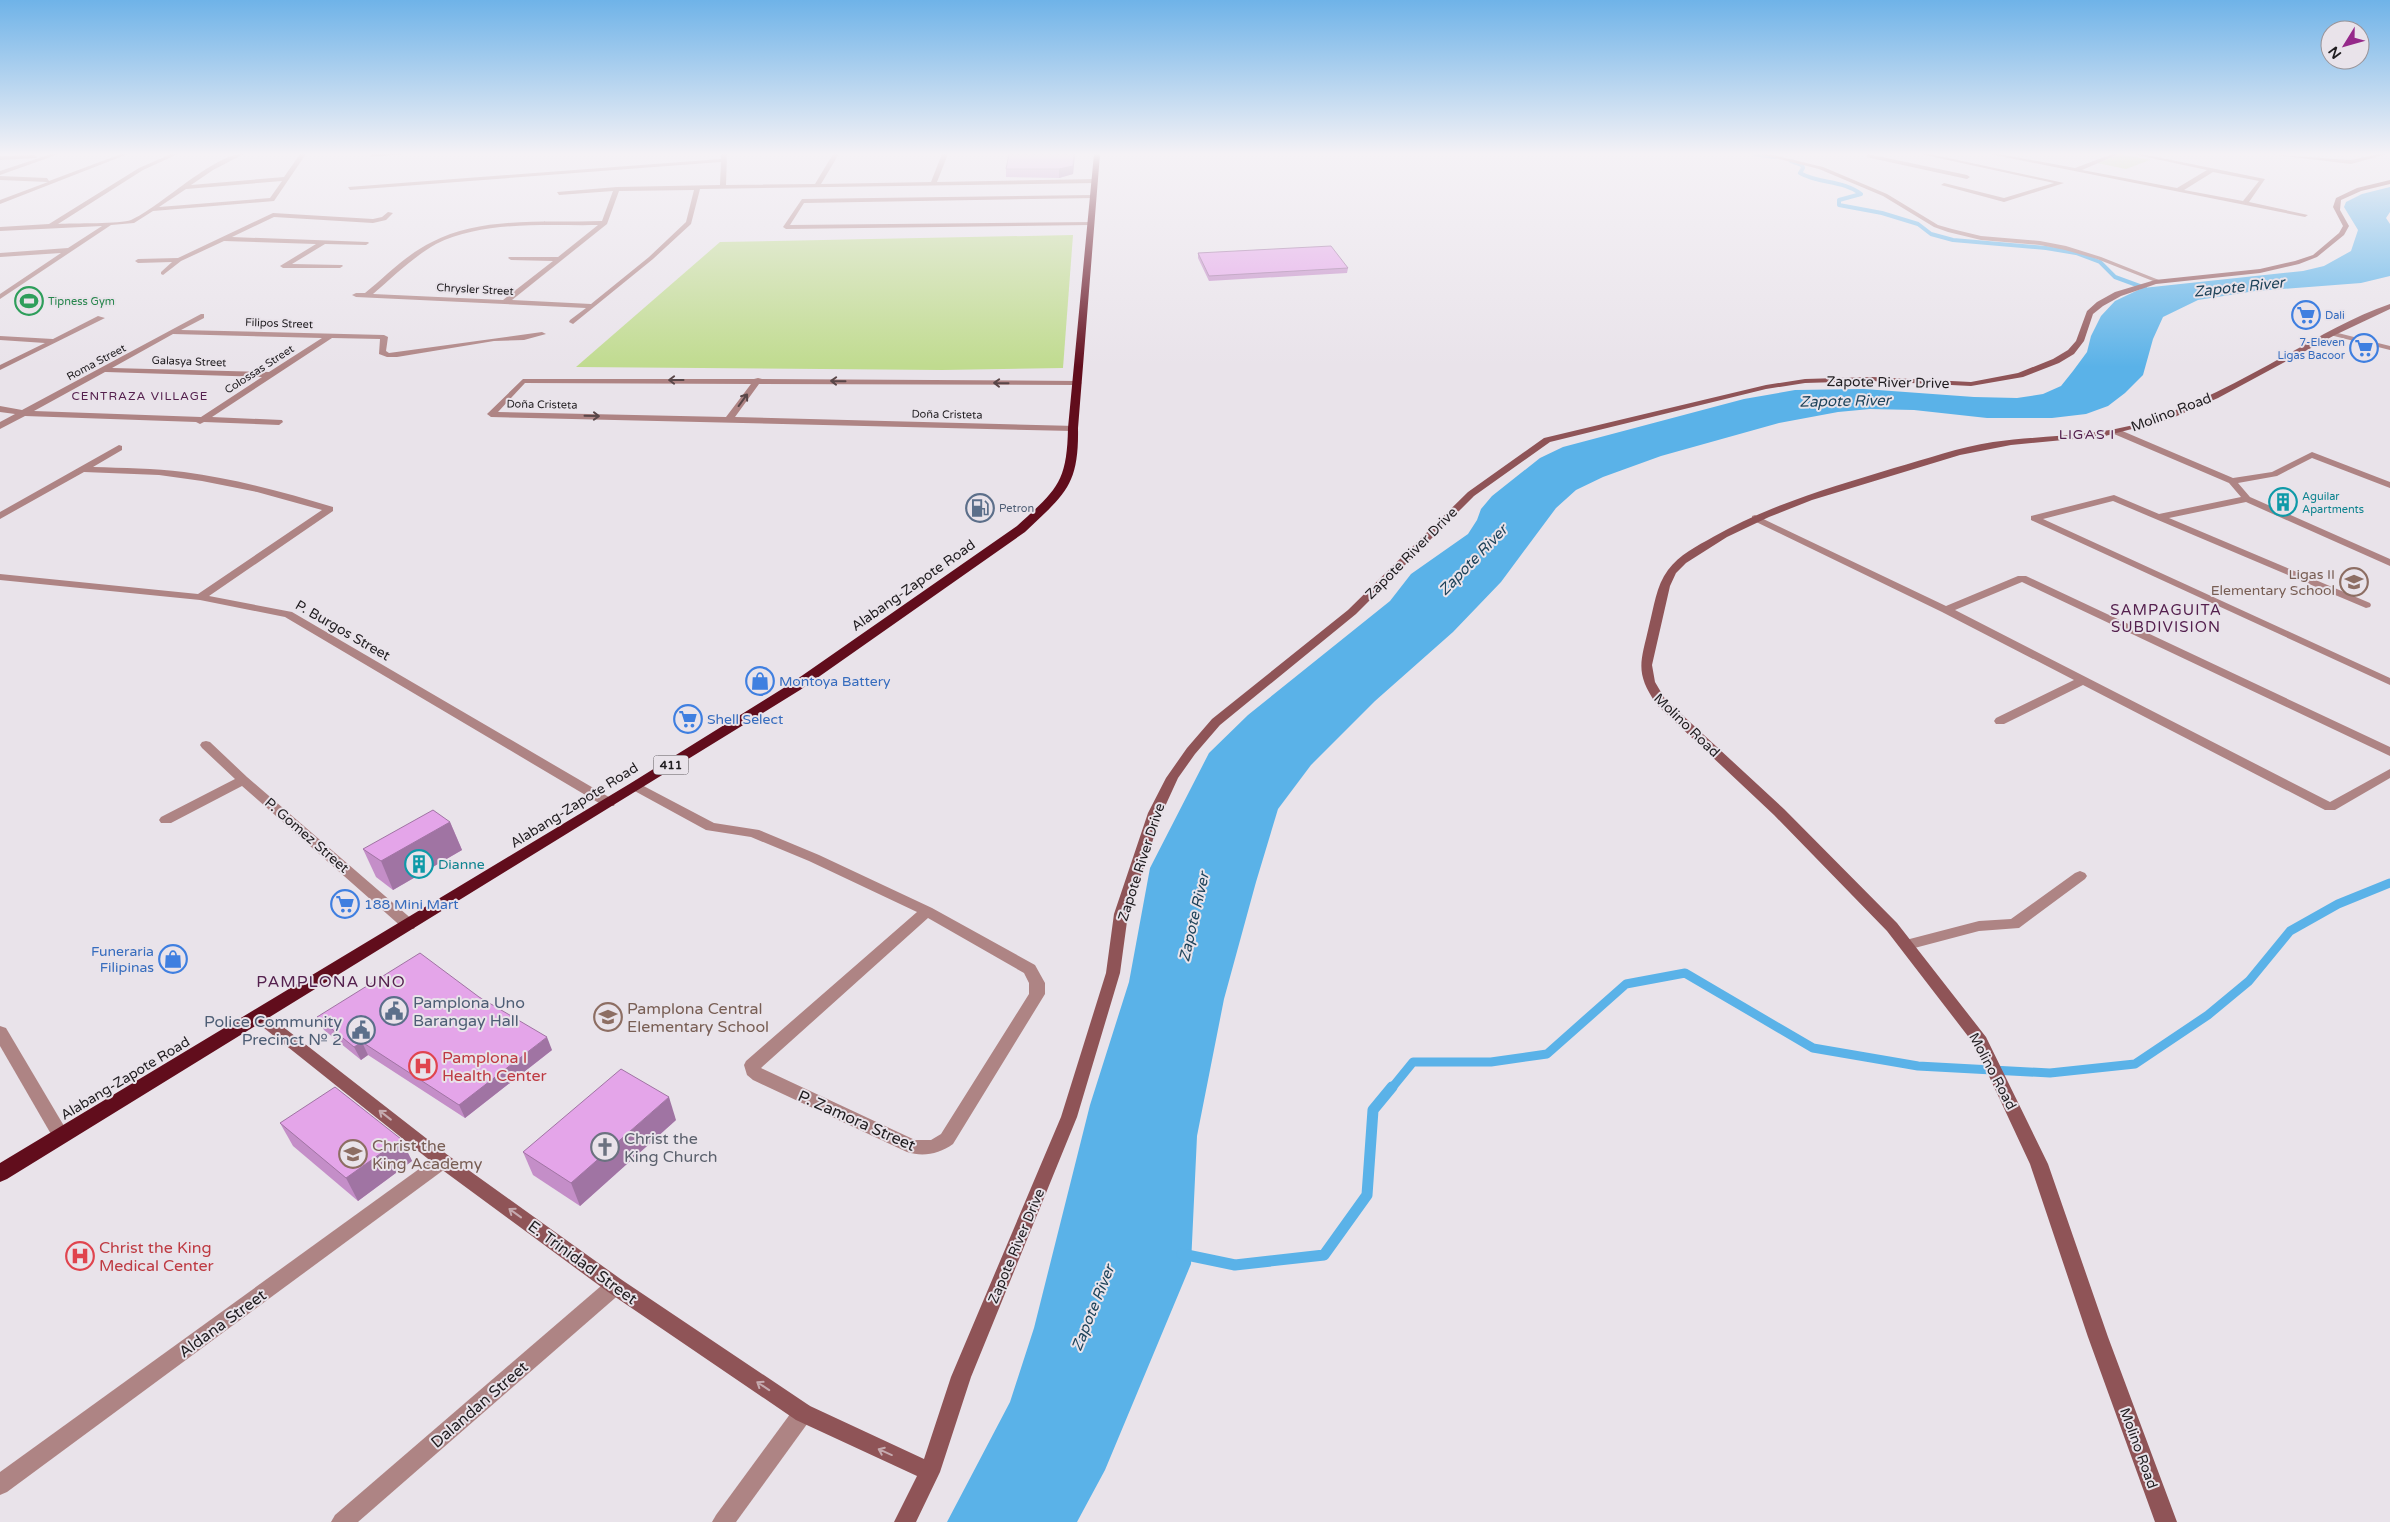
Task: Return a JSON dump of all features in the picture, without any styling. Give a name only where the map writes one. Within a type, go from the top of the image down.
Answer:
[{"type":"highway","name":"Alabang-Zapote Road","points":[[0,1173],[609,803],[795,687],[1021,529],[1054,498],[1067,479],[1073,456],[1073,428],[1091,225]]},
{"type":"main road","name":"Zapote River Drive","points":[[905,1522],[930,1472],[961,1377],[1069,1117],[1113,973],[1121,914],[1155,813],[1172,778],[1186,757],[1216,722],[1352,612],[1471,494],[1547,440],[1766,387],[1805,381],[1872,379],[1971,384],[2020,375],[2056,362],[2071,352],[2080,341],[2090,314],[2107,299],[2134,288],[2157,282],[2260,271],[2288,266],[2314,256],[2342,234],[2345,225]]},
{"type":"main road","name":"Molino Road","points":[[2166,1522],[2098,1337],[2039,1164],[2004,1087],[1980,1041],[1892,927],[1778,812],[1660,702],[1650,689],[1646,678],[1646,664],[1658,608],[1665,585],[1673,571],[1698,549],[1755,518],[1843,487],[1968,450],[2008,443],[2084,437],[2117,432],[2167,416],[2238,384],[2333,333],[2390,306]]},
{"type":"main road","name":"E. Trinidad Street","points":[[259,1016],[443,1161],[615,1286],[803,1413],[826,1426],[930,1472]]},
{"type":"street","points":[[0,229],[79,225]]},
{"type":"street","points":[[0,297],[107,225]]},
{"type":"street","points":[[162,274],[179,260],[251,225]]},
{"type":"street","points":[[367,296],[433,243],[447,236],[498,228],[562,225]]},
{"type":"street","points":[[506,302],[602,225]]},
{"type":"street","points":[[573,322],[687,225]]},
{"type":"street","points":[[787,225],[786,227],[936,225]]},
{"type":"street","points":[[1934,225],[1981,238],[2040,243],[2066,248],[2099,258],[2157,282]]},
{"type":"street","points":[[220,239],[366,243]]},
{"type":"street","points":[[324,242],[283,266],[340,266]]},
{"type":"street","points":[[0,255],[70,250]]},
{"type":"street","points":[[511,258],[559,259]]},
{"type":"street","points":[[138,261],[179,260]]},
{"type":"street","name":"Chrysler Street","points":[[356,295],[592,306]]},
{"type":"street","points":[[0,303],[9,303]]},
{"type":"street","name":"Roma Street","points":[[0,426],[106,370],[201,316]]},
{"type":"street","points":[[0,368],[101,318]]},
{"type":"street","name":"Filipos Street","points":[[173,332],[384,338],[382,352],[387,355],[494,339],[524,338],[542,334]]},
{"type":"street","points":[[2333,333],[2390,348]]},
{"type":"street","name":"Colossas Street","points":[[200,421],[330,336]]},
{"type":"street","points":[[0,338],[55,341]]},
{"type":"street","name":"Galasya Street","points":[[106,370],[271,375]]},
{"type":"street","points":[[729,420],[758,380]]},
{"type":"street","name":"Doña Cristeta","points":[[1073,428],[491,414],[523,381],[758,380],[1078,383]]},
{"type":"street","points":[[0,409],[22,413],[200,421],[279,422]]},
{"type":"street","points":[[2117,432],[2232,481],[2247,500],[2390,563]]},
{"type":"street","points":[[0,516],[119,448]]},
{"type":"street","points":[[2232,481],[2274,474],[2312,455],[2390,484]]},
{"type":"street","points":[[83,469],[182,475],[219,481],[330,508],[200,596]]},
{"type":"street","points":[[2366,605],[2114,498],[2034,518],[2390,682]]},
{"type":"street","points":[[2158,516],[2247,500]]},
{"type":"street","points":[[1755,518],[1946,610],[2330,807],[2390,773]]},
{"type":"street","name":"P. Burgos Street","points":[[0,577],[200,596],[288,614],[609,803]]},
{"type":"street","points":[[1946,610],[2022,578],[2390,752]]},
{"type":"street","points":[[2000,721],[2084,680]]},
{"type":"street","name":"P. Gomez Street","points":[[206,745],[243,780],[409,925]]},
{"type":"street","points":[[166,820],[243,780]]},
{"type":"street","name":"P. Zamora Street","points":[[636,786],[705,825],[762,836],[927,911],[1023,964],[1035,976],[1038,988],[1037,994],[947,1139],[939,1145],[922,1148],[913,1147],[759,1076],[754,1071],[752,1065],[927,911]]},
{"type":"street","points":[[1907,946],[1979,926],[2014,924],[2080,876]]},
{"type":"street","points":[[0,1032],[61,1136]]},
{"type":"street","name":"Aldana Street","points":[[0,1485],[443,1161]]},
{"type":"street","name":"Dalandan Street","points":[[342,1522],[615,1286]]},
{"type":"street","points":[[723,1522],[803,1413]]},
{"type":"green space","points":[[1073,235],[1063,368],[942,370],[576,367],[720,242]]},
{"type":"water","name":"Zapote River","points":[[2355,225],[2390,225],[2390,276],[2361,283],[2255,291],[2198,300],[2163,317],[2153,339],[2143,375],[2125,393],[2108,406],[2086,414],[2052,418],[1987,418],[1914,410],[1870,409],[1838,412],[1779,423],[1661,456],[1603,477],[1576,490],[1556,508],[1501,582],[1453,632],[1375,701],[1311,765],[1278,809],[1224,999],[1197,1136],[1191,1264],[1105,1470],[1077,1522],[947,1522],[1010,1402],[1034,1328],[1090,1105],[1129,982],[1150,868],[1209,753],[1248,715],[1390,601],[1411,574],[1468,534],[1477,520],[1481,509],[1492,496],[1540,458],[1563,447],[1744,399],[1795,390],[1864,389],[1974,397],[2017,398],[2043,394],[2061,386],[2073,371],[2087,352],[2091,336],[2101,316],[2115,301],[2143,288],[2303,271],[2324,266],[2351,251],[2358,230]]},
{"type":"building","points":[[1331,246],[1348,268],[1209,276],[1198,253]]},
{"type":"building","points":[[433,810],[450,822],[381,861],[363,849]]},
{"type":"building","points":[[420,953],[479,997],[547,1037],[459,1105],[362,1042],[354,1047],[317,1017]]},
{"type":"building","points":[[621,1069],[669,1097],[571,1183],[523,1152]]},
{"type":"building","points":[[335,1087],[401,1139],[346,1178],[280,1123]]},
{"type":"waterway","points":[[1919,225],[1931,234],[1953,240],[2046,248],[2076,253],[2100,262],[2115,277],[2145,288]]},
{"type":"waterway","points":[[1391,1089],[1413,1062],[1491,1062],[1547,1054],[1626,984],[1685,973],[1813,1048],[1918,1066],[2050,1073],[2135,1064],[2208,1015],[2249,981],[2290,931],[2338,904],[2390,883]]},
{"type":"waterway","points":[[1182,1254],[1235,1265],[1324,1255],[1367,1195],[1373,1110],[1392,1087]]},
{"type":"place","name":"Tipness Gym","points":[[29,301]]},
{"type":"place","name":"Dali","points":[[2306,315]]},
{"type":"place","name":"7-Eleven Ligas Bacoor","points":[[2364,348]]},
{"type":"place","name":"Aguilar Apartments","points":[[2283,502]]},
{"type":"place","name":"Petron","points":[[980,508]]},
{"type":"place","name":"Ligas II Elementary School","points":[[2354,582]]},
{"type":"place","name":"Montoya Battery","points":[[760,681]]},
{"type":"place","name":"Shell Select","points":[[688,719]]},
{"type":"place","name":"Dianne","points":[[419,864]]},
{"type":"place","name":"188 Mini Mart","points":[[345,904]]},
{"type":"place","name":"Funeraria Filipinas","points":[[173,959]]},
{"type":"place","name":"Pamplona Uno Barangay Hall","points":[[394,1011]]},
{"type":"place","name":"Pamplona Central Elementary School","points":[[608,1017]]},
{"type":"place","name":"Police Community Precinct № 2","points":[[361,1030]]},
{"type":"place","name":"Pamplona I Health Center","points":[[423,1066]]},
{"type":"place","name":"Christ the King Church","points":[[605,1147]]},
{"type":"place","name":"Christ the King Academy","points":[[353,1154]]},
{"type":"place","name":"Christ the King Medical Center","points":[[80,1256]]},
{"type":"district","name":"CENTRAZA VILLAGE","points":[[140,396]]},
{"type":"district","name":"LIGAS I","points":[[2087,434]]},
{"type":"district","name":"SAMPAGUITA SUBDIVISION","points":[[2166,618]]},
{"type":"district","name":"PAMPLONA UNO","points":[[331,981]]}]
